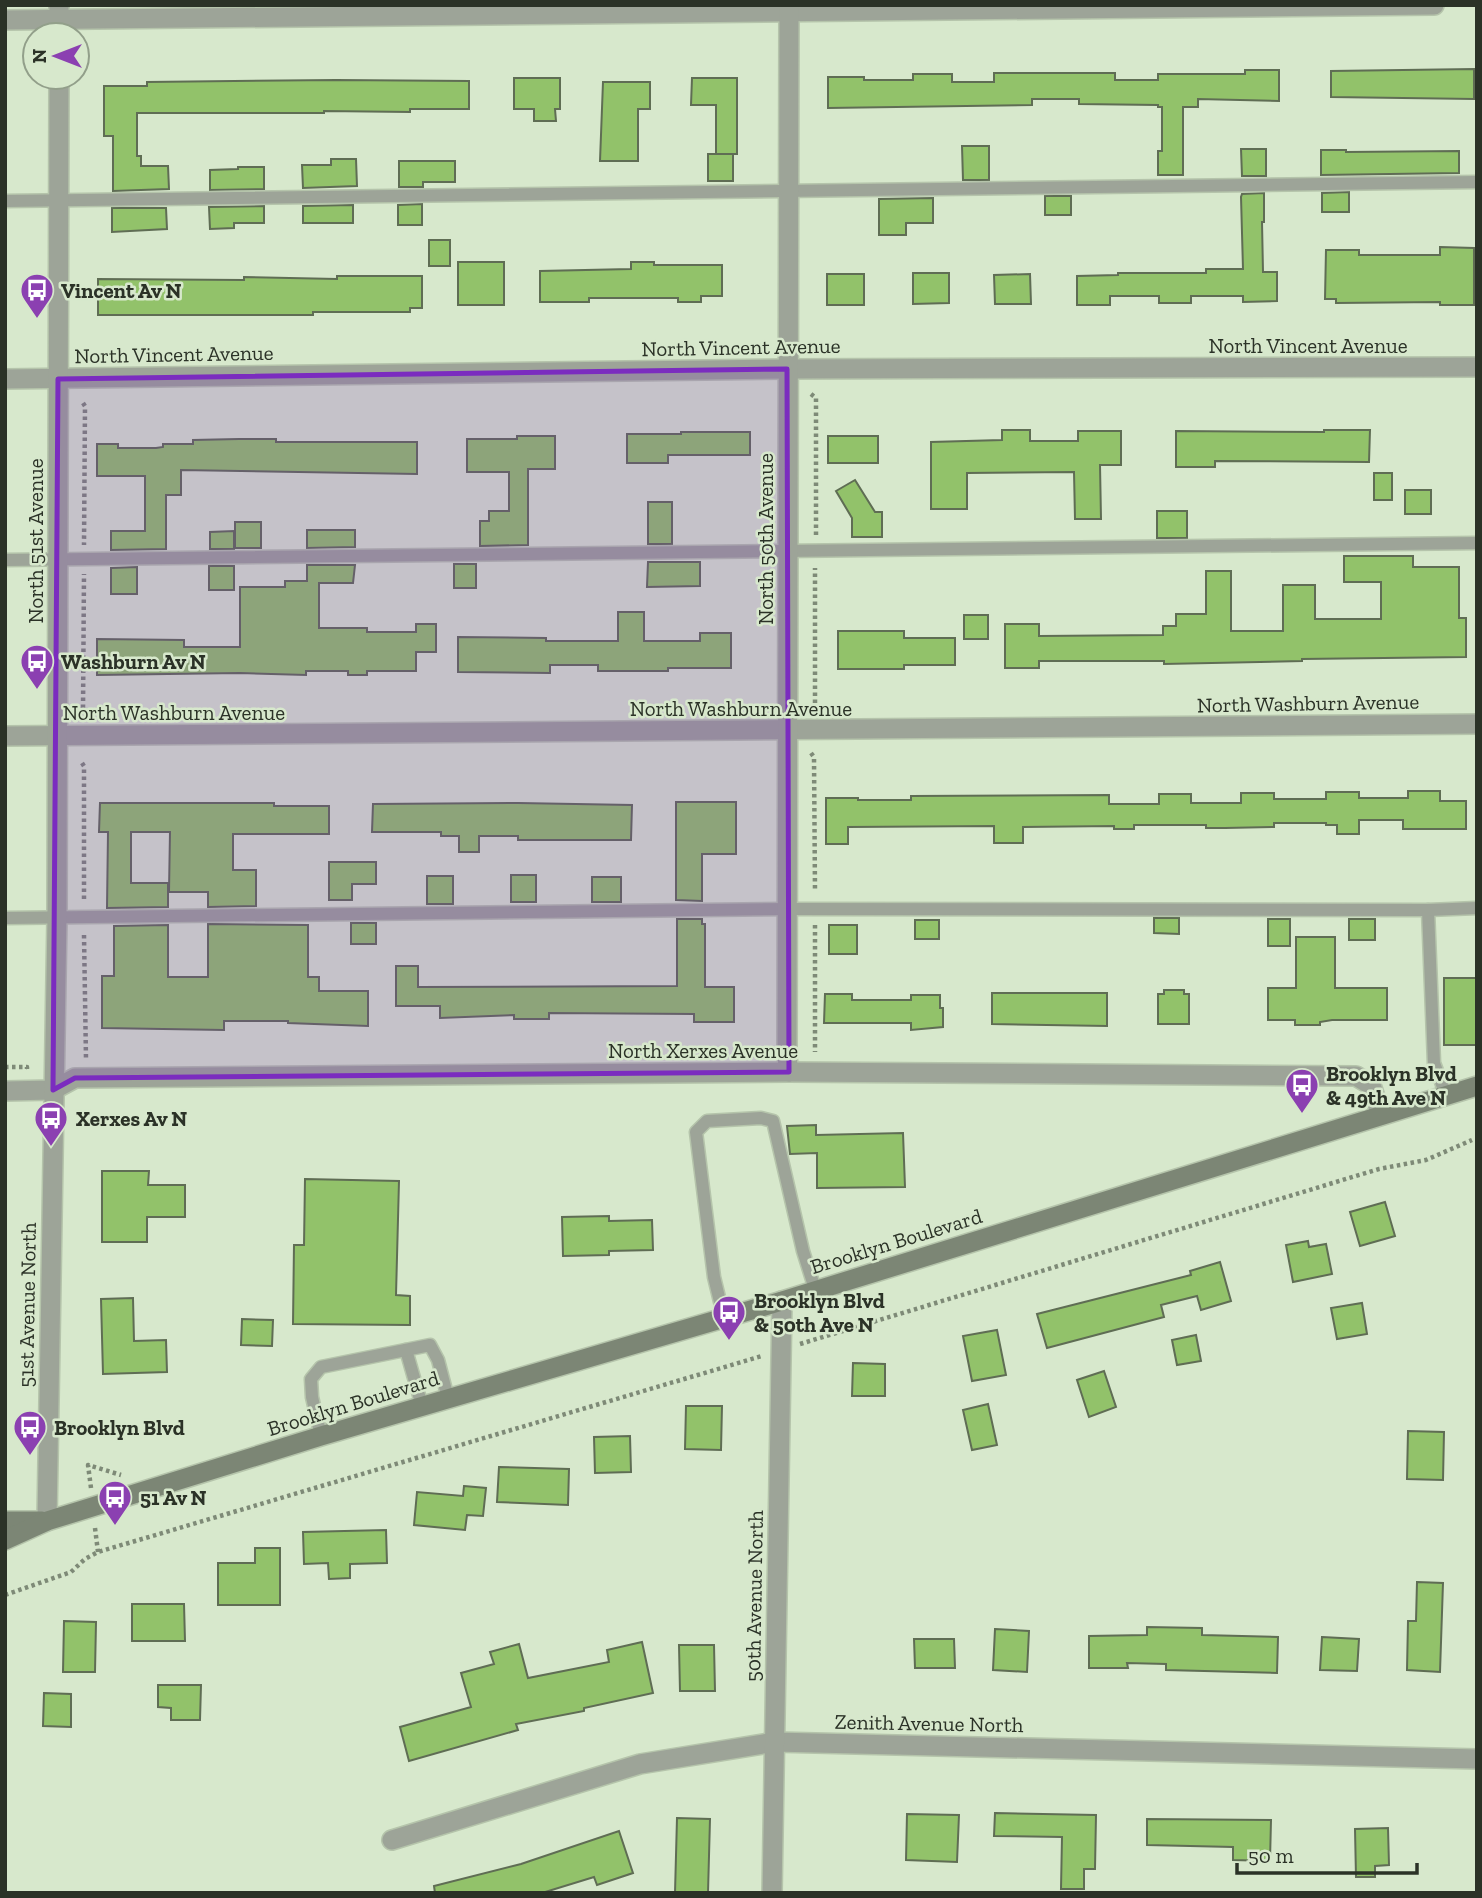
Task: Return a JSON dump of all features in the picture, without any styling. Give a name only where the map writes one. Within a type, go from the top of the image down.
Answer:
[{"type":"main road","name":"Brooklyn Boulevard","points":[[5,1540],[47,1521],[321,1436],[782,1301],[1477,1086]]},
{"type":"main road","name":"Brooklyn Boulevard","points":[[5,1521],[47,1521]]},
{"type":"street","points":[[5,20],[789,8],[1434,5]]},
{"type":"street","name":"North 50th Avenue","points":[[789,8],[789,1072]]},
{"type":"street","name":"North 51st Avenue","points":[[53,1090],[57,917],[59,91]]},
{"type":"street","name":"North Vincent Avenue","points":[[5,379],[787,369],[1477,367]]},
{"type":"street","name":"North Washburn Avenue","points":[[5,736],[1477,724]]},
{"type":"street","name":"North Xerxes Avenue","points":[[5,1091],[53,1090],[75,1078],[789,1072],[1356,1076],[1371,1085],[1381,1115]]},
{"type":"street","name":"51st Avenue North","points":[[47,1521],[53,1090]]},
{"type":"street","name":"50th Avenue North","points":[[772,1893],[782,1301]]},
{"type":"street","name":"Zenith Avenue North","points":[[392,1840],[640,1764],[775,1742],[1477,1759]]},
{"type":"lane","points":[[5,201],[1477,182]]},
{"type":"lane","points":[[5,560],[1477,543]]},
{"type":"lane","points":[[5,918],[788,909],[1477,908]]},
{"type":"lane","points":[[1428,910],[1433,1053],[1438,1079],[1446,1095]]},
{"type":"lane","points":[[724,1318],[714,1278],[696,1132],[707,1121],[761,1118],[773,1121],[803,1251],[816,1289]]},
{"type":"lane","points":[[321,1436],[310,1379],[321,1367],[430,1345],[438,1360],[449,1398]]},
{"type":"lane","points":[[406,1350],[422,1406]]},
{"type":"path","points":[[5,1595],[71,1572],[85,1559]]},
{"type":"highlighted area","points":[[787,369],[789,1072],[75,1078],[53,1090],[58,379]]},
{"type":"building","points":[[1474,69],[1474,99],[1331,97],[1331,71]]},
{"type":"building","points":[[1245,70],[1279,70],[1279,101],[1198,99],[1198,107],[1183,107],[1183,175],[1158,175],[1158,151],[1162,151],[1162,107],[1158,105],[1079,104],[1079,99],[1032,99],[1032,105],[828,108],[828,77],[913,80],[913,74],[952,74],[952,82],[994,82],[994,73],[1115,73],[1115,80],[1158,80],[1158,74],[1245,74]]},
{"type":"building","points":[[514,78],[560,78],[560,109],[555,109],[556,121],[534,121],[534,109],[514,109]]},
{"type":"building","points":[[692,78],[737,78],[737,154],[716,154],[716,105],[691,105]]},
{"type":"building","points":[[469,81],[469,109],[410,109],[410,112],[137,113],[137,156],[141,156],[141,166],[168,166],[169,189],[113,191],[113,136],[104,136],[104,86],[147,86],[147,82]]},
{"type":"building","points":[[603,82],[650,82],[650,109],[638,109],[638,161],[600,161]]},
{"type":"building","points":[[962,146],[989,146],[989,180],[963,180]]},
{"type":"building","points":[[1241,149],[1266,149],[1266,176],[1242,176]]},
{"type":"building","points":[[1321,150],[1459,151],[1459,173],[1321,175]]},
{"type":"building","points":[[708,154],[733,154],[733,181],[708,181]]},
{"type":"building","points":[[331,159],[356,159],[357,186],[303,188],[302,165],[331,165]]},
{"type":"building","points":[[399,161],[455,161],[455,182],[423,182],[423,187],[399,187]]},
{"type":"building","points":[[264,167],[264,189],[210,190],[210,170]]},
{"type":"building","points":[[1349,192],[1349,212],[1322,212],[1322,193]]},
{"type":"building","points":[[1264,193],[1263,272],[1277,272],[1277,301],[1243,302],[1243,296],[1191,296],[1191,303],[1159,303],[1159,296],[1110,296],[1110,305],[1077,305],[1077,276],[1206,273],[1206,269],[1243,269],[1241,197],[1242,194]]},
{"type":"building","points":[[1045,196],[1071,196],[1071,215],[1045,215]]},
{"type":"building","points":[[933,198],[933,223],[906,223],[906,235],[879,235],[879,199]]},
{"type":"building","points":[[422,204],[422,225],[398,225],[398,205]]},
{"type":"building","points":[[353,205],[353,223],[303,223],[303,206]]},
{"type":"building","points":[[264,206],[264,223],[234,223],[234,228],[210,229],[209,207]]},
{"type":"building","points":[[112,208],[166,208],[167,229],[112,232]]},
{"type":"building","points":[[429,240],[450,240],[450,266],[429,266]]},
{"type":"building","points":[[1440,247],[1474,248],[1474,305],[1440,305],[1440,302],[1336,303],[1336,299],[1325,299],[1326,250],[1359,250],[1359,255],[1440,255]]},
{"type":"building","points":[[458,262],[504,262],[504,305],[458,305]]},
{"type":"building","points":[[631,262],[654,262],[654,265],[722,265],[722,296],[701,296],[701,302],[678,302],[678,298],[589,298],[589,302],[540,302],[540,271],[631,269]]},
{"type":"building","points":[[913,273],[949,273],[949,303],[913,304]]},
{"type":"building","points":[[827,274],[864,274],[864,305],[827,305]]},
{"type":"building","points":[[1030,274],[1031,304],[995,304],[994,275]]},
{"type":"building","points":[[337,276],[422,276],[422,308],[410,308],[410,312],[313,312],[313,315],[98,315],[98,279],[337,279]]},
{"type":"building","points":[[1002,430],[1030,430],[1030,441],[1078,441],[1078,431],[1121,431],[1121,465],[1100,465],[1101,519],[1075,519],[1074,472],[967,473],[967,509],[931,509],[931,442],[1002,440]]},
{"type":"building","points":[[1370,430],[1369,462],[1215,461],[1215,467],[1176,467],[1176,431]]},
{"type":"building","points":[[750,432],[750,455],[668,455],[668,463],[627,463],[627,434]]},
{"type":"building","points":[[517,436],[555,436],[555,469],[528,469],[528,545],[480,546],[480,521],[489,521],[489,511],[509,511],[509,472],[467,472],[467,439],[517,439]]},
{"type":"building","points":[[828,436],[878,436],[878,463],[828,463]]},
{"type":"building","points":[[276,439],[276,442],[417,442],[417,474],[181,470],[181,495],[166,495],[166,549],[111,550],[111,531],[145,531],[145,476],[97,476],[97,444],[118,444],[118,448],[156,448],[163,447],[163,444],[193,444],[193,440]]},
{"type":"building","points":[[1374,473],[1392,473],[1392,500],[1374,500]]},
{"type":"building","points":[[855,480],[875,512],[882,512],[882,537],[852,537],[852,518],[836,491]]},
{"type":"building","points":[[1405,490],[1431,490],[1431,514],[1405,514]]},
{"type":"building","points":[[648,502],[672,502],[672,544],[648,544]]},
{"type":"building","points":[[1157,511],[1187,511],[1187,538],[1157,538]]},
{"type":"building","points":[[235,522],[261,522],[261,548],[235,548]]},
{"type":"building","points":[[307,530],[355,530],[355,547],[307,548]]},
{"type":"building","points":[[234,531],[234,549],[210,549],[210,532]]},
{"type":"building","points":[[1344,556],[1413,556],[1413,567],[1459,567],[1459,618],[1466,618],[1466,657],[1164,664],[1164,661],[1039,661],[1039,668],[1005,668],[1005,624],[1039,624],[1039,636],[1163,635],[1163,626],[1176,626],[1176,614],[1206,614],[1206,571],[1231,571],[1231,631],[1283,631],[1283,585],[1315,585],[1315,619],[1381,619],[1381,582],[1344,582]]},
{"type":"building","points":[[648,562],[700,562],[700,586],[647,587]]},
{"type":"building","points":[[454,564],[476,564],[476,588],[454,588]]},
{"type":"building","points":[[307,565],[355,565],[353,583],[319,583],[319,628],[416,632],[416,624],[436,624],[436,652],[416,652],[416,671],[367,671],[367,675],[348,675],[348,671],[306,671],[306,675],[97,675],[97,639],[184,640],[184,647],[240,647],[240,587],[285,587],[285,581],[307,581]]},
{"type":"building","points":[[209,566],[234,566],[234,590],[209,590]]},
{"type":"building","points":[[137,567],[137,594],[111,594],[111,568]]},
{"type":"building","points":[[618,612],[644,612],[644,641],[700,641],[700,633],[731,633],[731,668],[598,671],[598,665],[550,665],[550,673],[458,672],[458,637],[618,641]]},
{"type":"building","points":[[964,615],[988,615],[988,639],[964,639]]},
{"type":"building","points":[[838,631],[904,631],[904,638],[955,638],[955,665],[904,665],[904,669],[838,669]]},
{"type":"building","points":[[1408,791],[1440,791],[1440,801],[1466,801],[1466,829],[1403,829],[1403,820],[1359,820],[1359,834],[1337,834],[1337,825],[1326,823],[1274,823],[1274,827],[1225,828],[1206,828],[1206,825],[1134,825],[1134,829],[1114,829],[1114,826],[1023,827],[1023,843],[994,843],[994,826],[848,827],[848,844],[826,844],[826,798],[911,800],[911,796],[1109,795],[1109,804],[1159,804],[1159,794],[1191,794],[1191,803],[1241,803],[1241,793],[1274,793],[1274,799],[1326,799],[1326,792],[1359,792],[1359,798],[1408,798]]},
{"type":"building","points":[[676,802],[736,802],[736,854],[702,854],[702,901],[676,900]]},
{"type":"building","points":[[100,803],[274,803],[274,806],[329,806],[329,834],[233,834],[233,870],[256,870],[256,906],[208,907],[208,892],[169,892],[170,832],[131,832],[131,883],[168,883],[168,907],[107,908],[108,832],[99,832]]},
{"type":"building","points":[[373,804],[632,805],[631,840],[518,840],[518,836],[479,836],[479,852],[459,852],[459,836],[441,836],[441,832],[372,832]]},
{"type":"building","points":[[329,862],[376,862],[376,884],[352,884],[352,900],[329,900]]},
{"type":"building","points":[[511,875],[536,875],[536,902],[511,902]]},
{"type":"building","points":[[427,876],[453,876],[453,904],[427,904]]},
{"type":"building","points":[[592,877],[621,877],[621,902],[592,902]]},
{"type":"building","points":[[1154,918],[1179,918],[1179,934],[1154,933]]},
{"type":"building","points":[[677,919],[702,919],[702,924],[705,924],[705,987],[734,987],[734,1022],[694,1022],[694,1014],[549,1013],[549,1019],[514,1019],[514,1015],[440,1018],[440,1006],[396,1006],[396,966],[418,966],[418,987],[677,986]]},
{"type":"building","points":[[1268,919],[1290,919],[1290,946],[1268,946]]},
{"type":"building","points":[[1349,919],[1375,919],[1375,940],[1349,940]]},
{"type":"building","points":[[915,920],[939,920],[939,939],[915,939]]},
{"type":"building","points":[[351,923],[376,923],[376,944],[351,944]]},
{"type":"building","points":[[208,924],[308,925],[308,977],[319,977],[319,991],[368,991],[368,1026],[288,1021],[224,1021],[224,1030],[102,1028],[102,976],[114,976],[114,926],[168,925],[168,977],[208,977]]},
{"type":"building","points":[[829,925],[857,925],[857,954],[829,954]]},
{"type":"building","points":[[1296,937],[1335,937],[1335,988],[1387,988],[1387,1020],[1332,1020],[1320,1022],[1320,1025],[1295,1025],[1295,1020],[1268,1020],[1268,988],[1296,988]]},
{"type":"building","points":[[1444,978],[1477,978],[1477,1045],[1444,1045]]},
{"type":"building","points":[[1164,990],[1184,990],[1184,994],[1189,994],[1189,1024],[1158,1024],[1158,994],[1164,994]]},
{"type":"building","points":[[992,993],[1107,993],[1107,1026],[992,1024]]},
{"type":"building","points":[[825,994],[852,994],[852,1000],[911,1000],[911,995],[940,995],[943,1027],[911,1030],[911,1023],[824,1023]]},
{"type":"building","points":[[816,1125],[816,1135],[903,1133],[905,1187],[817,1188],[817,1153],[790,1154],[787,1126]]},
{"type":"building","points":[[102,1171],[149,1171],[148,1185],[185,1185],[185,1217],[147,1217],[147,1242],[102,1242]]},
{"type":"building","points":[[305,1179],[399,1181],[396,1295],[410,1296],[410,1325],[293,1324],[294,1245],[304,1245]]},
{"type":"building","points":[[1385,1202],[1395,1236],[1360,1246],[1350,1212]]},
{"type":"building","points":[[609,1216],[609,1221],[652,1220],[653,1250],[563,1256],[562,1217]]},
{"type":"building","points":[[1308,1241],[1309,1247],[1326,1244],[1332,1274],[1293,1282],[1286,1245]]},
{"type":"building","points":[[1220,1262],[1231,1301],[1201,1310],[1197,1296],[1161,1305],[1164,1317],[1047,1348],[1037,1314],[1191,1275],[1190,1271]]},
{"type":"building","points":[[133,1298],[134,1341],[166,1340],[167,1372],[103,1374],[101,1299]]},
{"type":"building","points":[[1362,1303],[1367,1334],[1337,1339],[1331,1308]]},
{"type":"building","points":[[242,1319],[273,1320],[272,1346],[241,1345]]},
{"type":"building","points":[[997,1330],[1006,1375],[972,1381],[963,1336]]},
{"type":"building","points":[[1196,1335],[1201,1361],[1177,1365],[1172,1340]]},
{"type":"building","points":[[853,1363],[885,1364],[885,1396],[852,1396]]},
{"type":"building","points":[[1104,1371],[1116,1407],[1089,1417],[1077,1380]]},
{"type":"building","points":[[988,1404],[997,1445],[972,1450],[963,1410]]},
{"type":"building","points":[[686,1406],[722,1406],[721,1450],[685,1449]]},
{"type":"building","points":[[1408,1431],[1444,1432],[1443,1480],[1407,1479]]},
{"type":"building","points":[[630,1436],[631,1472],[595,1473],[594,1437]]},
{"type":"building","points":[[499,1467],[569,1469],[568,1505],[497,1502]]},
{"type":"building","points":[[464,1486],[486,1488],[483,1516],[467,1515],[465,1530],[414,1525],[417,1492],[463,1496]]},
{"type":"building","points":[[386,1530],[387,1563],[350,1564],[350,1578],[329,1579],[328,1563],[304,1564],[303,1532]]},
{"type":"building","points":[[255,1548],[280,1548],[280,1605],[218,1605],[218,1563],[255,1563]]},
{"type":"building","points":[[1417,1582],[1443,1583],[1440,1672],[1407,1670],[1408,1621],[1416,1621]]},
{"type":"building","points":[[132,1604],[184,1604],[185,1641],[132,1641]]},
{"type":"building","points":[[64,1621],[96,1622],[95,1672],[63,1672]]},
{"type":"building","points":[[1147,1627],[1202,1628],[1202,1635],[1278,1637],[1277,1673],[1166,1670],[1166,1664],[1127,1663],[1128,1668],[1089,1668],[1089,1636],[1147,1635]]},
{"type":"building","points":[[995,1629],[1029,1631],[1027,1672],[993,1670]]},
{"type":"building","points":[[1322,1637],[1359,1639],[1357,1671],[1320,1670]]},
{"type":"building","points":[[914,1639],[954,1639],[955,1668],[915,1668]]},
{"type":"building","points":[[642,1642],[653,1693],[584,1708],[584,1711],[516,1724],[518,1730],[409,1761],[400,1727],[471,1707],[461,1673],[494,1664],[490,1652],[519,1644],[528,1678],[609,1662],[607,1650]]},
{"type":"building","points":[[679,1645],[714,1645],[715,1691],[680,1691]]},
{"type":"building","points":[[158,1685],[201,1685],[200,1720],[171,1720],[171,1708],[158,1707]]},
{"type":"building","points":[[44,1693],[71,1694],[71,1727],[43,1726]]},
{"type":"building","points":[[995,1813],[1096,1815],[1095,1869],[1084,1869],[1084,1889],[1061,1889],[1062,1837],[994,1836]]},
{"type":"building","points":[[907,1814],[959,1815],[957,1862],[906,1860]]},
{"type":"building","points":[[677,1818],[710,1819],[708,1893],[675,1893]]},
{"type":"building","points":[[1147,1819],[1271,1820],[1270,1861],[1233,1860],[1233,1847],[1147,1845]]},
{"type":"building","points":[[1388,1828],[1389,1865],[1375,1866],[1375,1877],[1356,1877],[1355,1829]]},
{"type":"building","points":[[619,1831],[633,1873],[597,1885],[594,1877],[542,1893],[435,1893],[434,1886],[521,1864]]},
{"type":"place","name":"Vincent Av N","points":[[37,320]]},
{"type":"place","name":"Washburn Av N","points":[[37,691]]},
{"type":"place","name":"Brooklyn Blvd & 49th Ave N","points":[[1302,1115]]},
{"type":"place","name":"Xerxes Av N","points":[[51,1148]]},
{"type":"place","name":"Brooklyn Blvd & 50th Ave N","points":[[729,1342]]},
{"type":"place","name":"Brooklyn Blvd","points":[[30,1457]]},
{"type":"place","name":"51 Av N","points":[[115,1527]]}]
